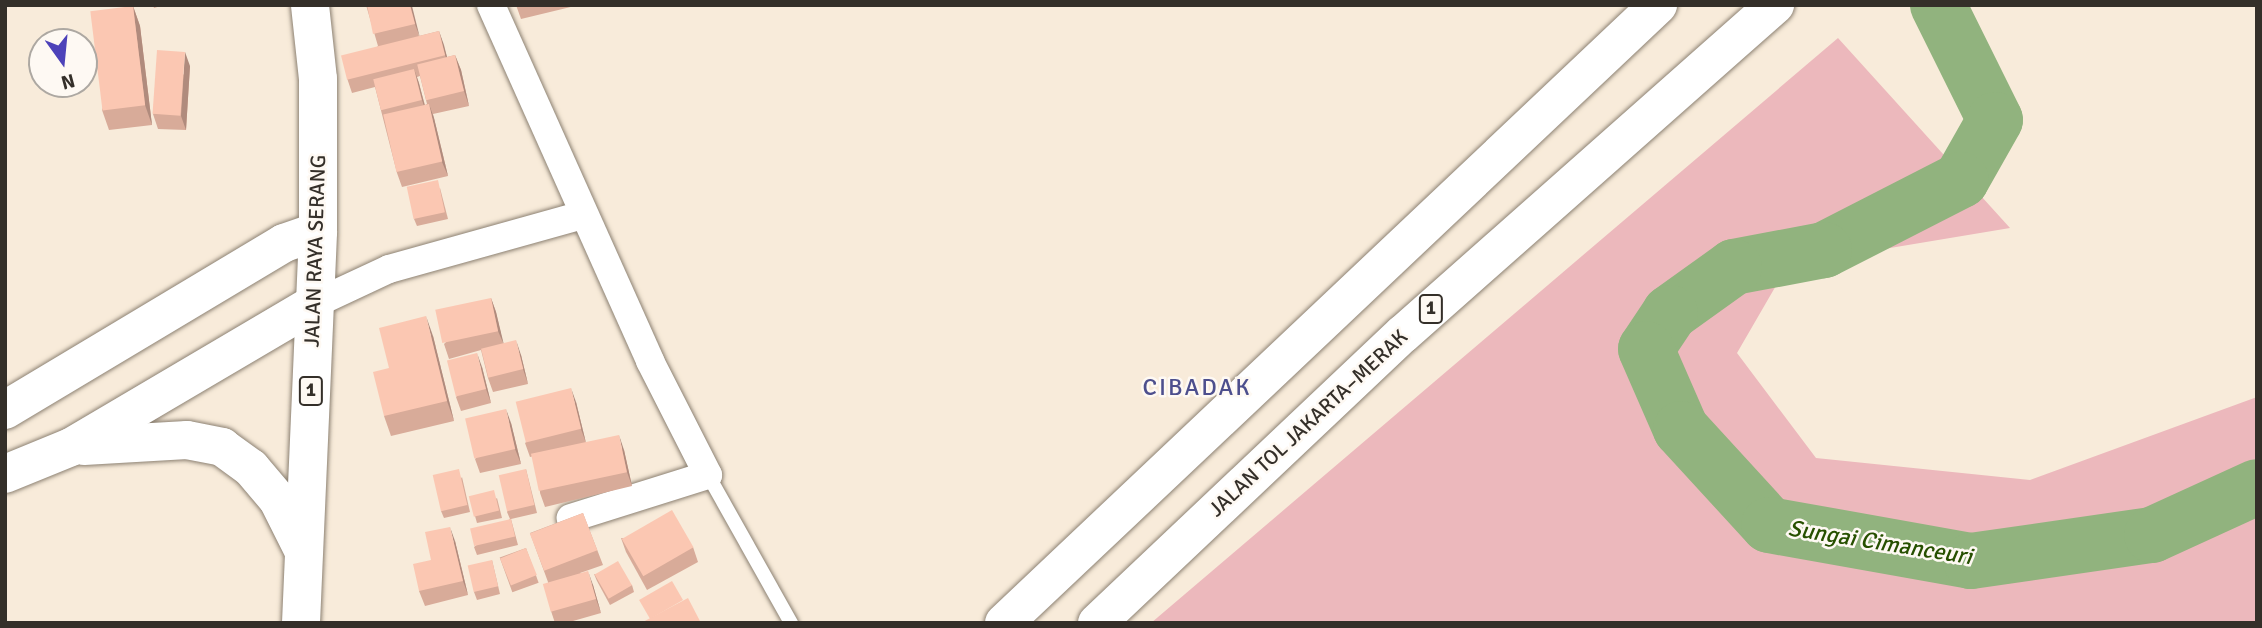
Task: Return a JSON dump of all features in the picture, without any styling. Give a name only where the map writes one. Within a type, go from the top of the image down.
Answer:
[{"type":"highway","name":"JALAN RAYA SERANG","points":[[301,623],[318,231],[318,79],[310,5]]},
{"type":"highway","points":[[1004,623],[1658,5]]},
{"type":"highway","name":"JALAN TOL JAKARTA–MERAK","points":[[1097,623],[1403,334],[1774,5]]},
{"type":"highway","points":[[5,410],[273,249],[318,231]]},
{"type":"highway","points":[[5,474],[71,447],[314,304]]},
{"type":"highway","points":[[71,447],[187,440],[222,447],[251,468],[278,500],[304,552]]},
{"type":"street","points":[[491,5],[583,215],[708,475],[571,519]]},
{"type":"street","points":[[314,304],[413,261],[583,215]]},
{"type":"lane","points":[[708,475],[791,623]]},
{"type":"shaded area","points":[[1838,38],[2010,228],[1788,265],[1737,353],[1816,458],[2030,480],[2257,397],[2257,623],[1151,623]]},
{"type":"building","points":[[367,5],[410,5],[415,24],[373,34]]},
{"type":"building","points":[[133,6],[145,105],[103,110],[98,74],[98,28],[92,28],[90,11]]},
{"type":"building","points":[[439,31],[445,55],[347,80],[341,55]]},
{"type":"building","points":[[157,50],[185,52],[180,116],[153,114]]},
{"type":"building","points":[[455,55],[464,91],[426,100],[417,64]]},
{"type":"building","points":[[414,69],[422,100],[381,110],[373,79]]},
{"type":"building","points":[[429,104],[442,161],[396,172],[383,115]]},
{"type":"building","points":[[438,180],[445,212],[414,219],[407,187]]},
{"type":"building","points":[[491,298],[498,331],[442,343],[435,310]]},
{"type":"building","points":[[426,316],[447,401],[384,416],[373,372],[389,368],[379,328]]},
{"type":"building","points":[[516,340],[523,369],[488,378],[481,349]]},
{"type":"building","points":[[477,353],[486,389],[456,396],[447,360]]},
{"type":"building","points":[[571,388],[581,429],[526,443],[516,402]]},
{"type":"building","points":[[506,409],[515,449],[474,458],[465,418]]},
{"type":"building","points":[[619,435],[627,472],[539,491],[531,454]]},
{"type":"building","points":[[459,469],[467,505],[441,511],[433,475]]},
{"type":"building","points":[[526,469],[534,505],[507,511],[499,475]]},
{"type":"building","points":[[494,490],[499,510],[474,517],[469,496]]},
{"type":"building","points":[[672,510],[694,547],[643,576],[622,539]]},
{"type":"building","points":[[583,513],[597,550],[544,571],[530,533]]},
{"type":"building","points":[[511,519],[515,537],[474,546],[470,528]]},
{"type":"building","points":[[450,527],[463,581],[419,591],[413,564],[431,560],[425,532]]},
{"type":"building","points":[[526,548],[537,575],[511,585],[500,558]]},
{"type":"building","points":[[492,560],[498,586],[474,592],[468,566]]},
{"type":"building","points":[[618,561],[632,585],[609,599],[595,574]]},
{"type":"building","points":[[588,571],[596,599],[551,612],[543,584]]},
{"type":"building","points":[[672,581],[683,600],[650,619],[639,600]]},
{"type":"building","points":[[688,598],[701,623],[641,623]]},
{"type":"waterway","name":"Sungai Cimanceuri","points":[[1938,5],[1995,120],[1961,180],[1824,250],[1734,267],[1670,313],[1646,349],[1681,429],[1769,525],[1971,561],[2152,535],[2257,487]]},
{"type":"district","name":"CIBADAK","points":[[1197,388]]}]
